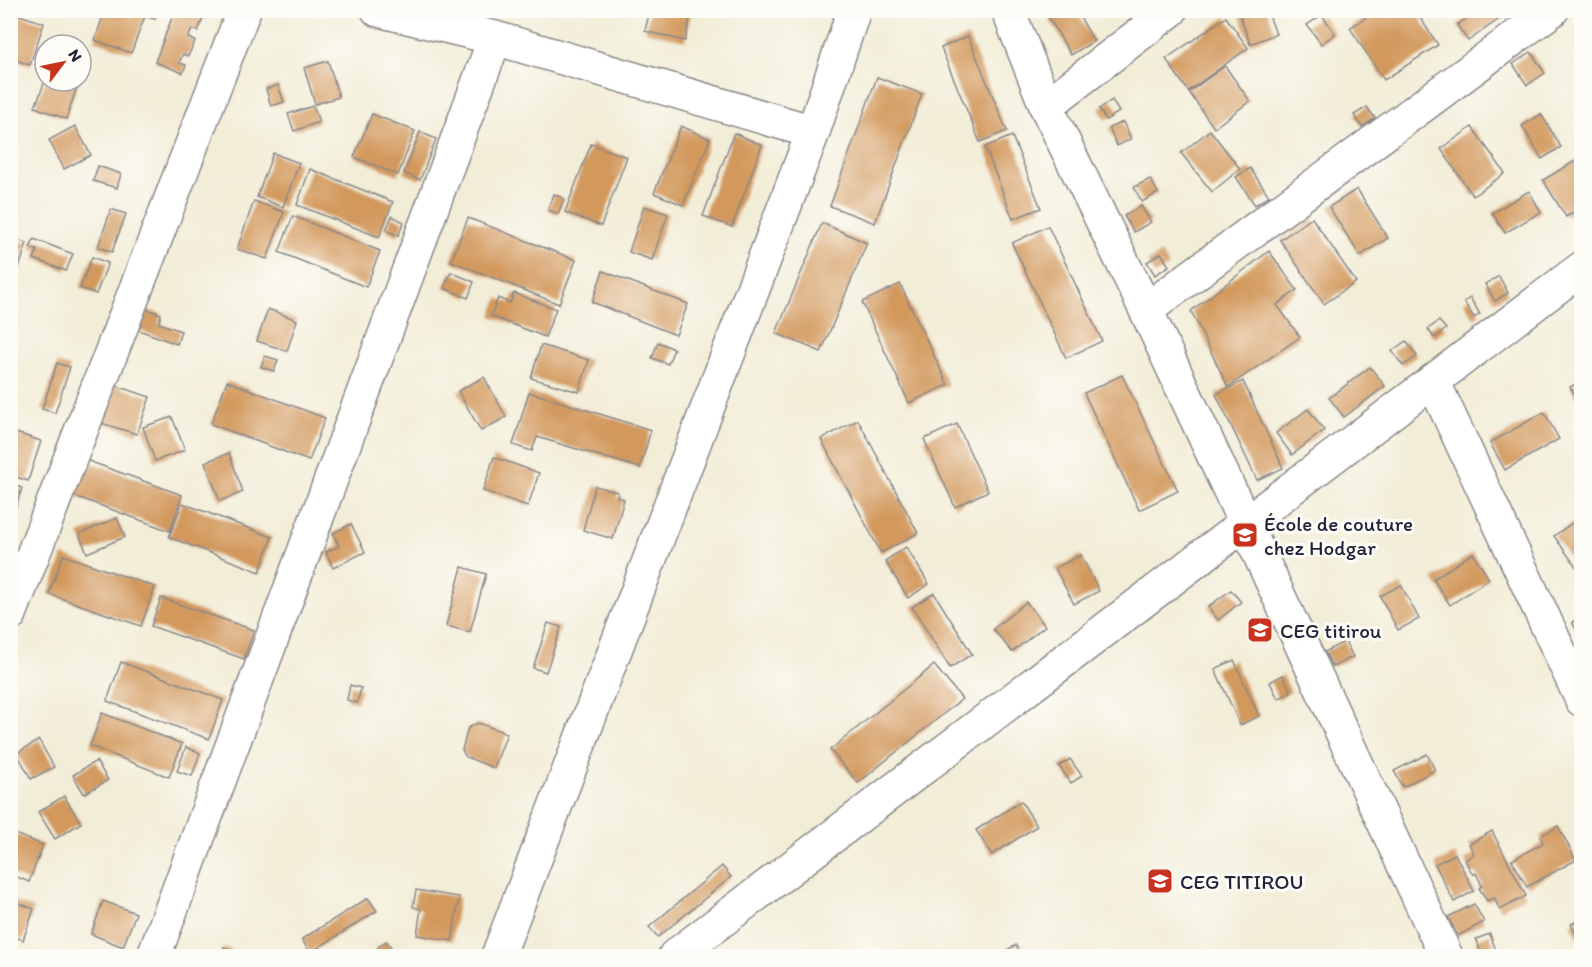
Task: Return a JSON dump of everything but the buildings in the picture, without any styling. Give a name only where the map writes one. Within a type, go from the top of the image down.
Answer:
[{"type":"street","points":[[10,614],[244,10]]},
{"type":"street","points":[[378,10],[495,38],[813,132]]},
{"type":"street","points":[[498,957],[813,132],[854,10]]},
{"type":"street","points":[[1008,10],[1046,106],[1146,310],[1446,957]]},
{"type":"street","points":[[1046,106],[1171,10]]},
{"type":"street","points":[[1146,310],[1552,10]]},
{"type":"street","points":[[154,957],[495,38]]},
{"type":"street","points":[[675,957],[1581,268]]},
{"type":"street","points":[[1433,381],[1581,700]]},
{"type":"place","name":"École de couture chez Hodgar","points":[[1245,535]]},
{"type":"place","name":"CEG titirou","points":[[1260,630]]},
{"type":"place","name":"CEG TITIROU","points":[[1160,881]]}]
